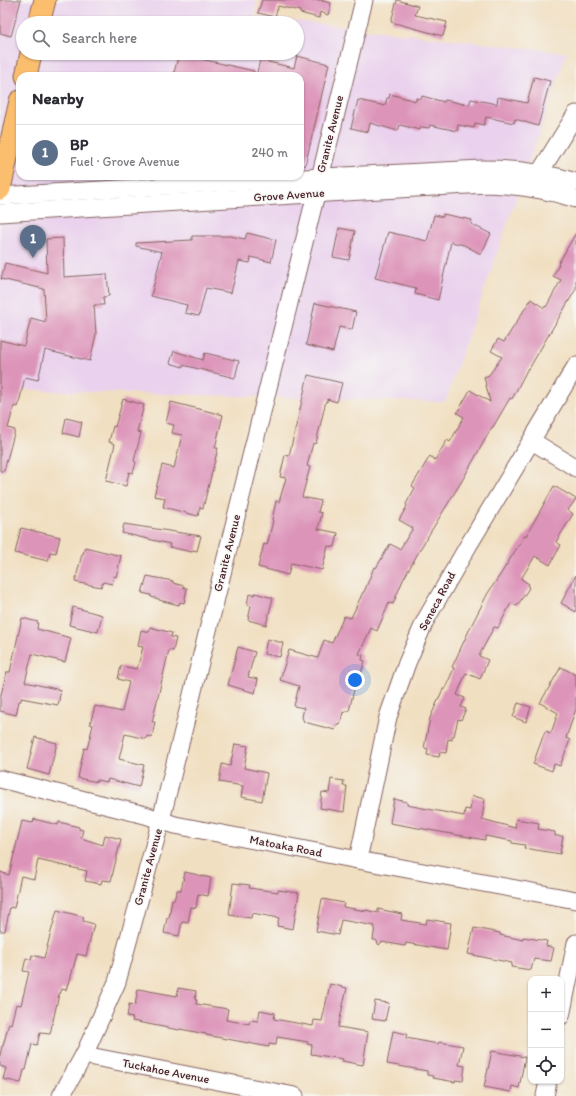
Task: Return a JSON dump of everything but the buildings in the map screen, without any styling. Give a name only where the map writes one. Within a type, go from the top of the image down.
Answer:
[{"type":"main road","points":[[41,16],[45,0]]},
{"type":"main road","points":[[27,72],[29,60]]},
{"type":"main road","points":[[0,189],[16,119]]},
{"type":"street","name":"Granite Avenue","points":[[61,1096],[84,1055],[117,982],[161,820],[364,0]]},
{"type":"street","points":[[540,172],[576,114]]},
{"type":"street","name":"Grove Avenue","points":[[304,178],[509,169],[540,172],[576,182]]},
{"type":"street","name":"Grove Avenue","points":[[0,196],[269,180]]},
{"type":"street","name":"Grove Avenue","points":[[0,213],[486,184],[513,185],[540,189],[576,199]]},
{"type":"street","name":"Seneca Road","points":[[358,860],[388,718],[410,656],[425,621],[468,546],[576,366]]},
{"type":"street","points":[[532,441],[576,468]]},
{"type":"street","name":"Matoaka Road","points":[[0,780],[145,815],[175,825],[576,900]]},
{"type":"street","points":[[562,1012],[576,943]]},
{"type":"street","name":"Tuckahoe Avenue","points":[[84,1055],[295,1096]]},
{"type":"street","points":[[545,1096],[547,1084]]},
{"type":"shaded area","points":[[0,0],[257,0],[254,16],[16,16],[16,60],[304,60],[304,22],[567,53],[445,402],[0,388]]},
{"type":"place","name":"BP","points":[[33,258]]}]
